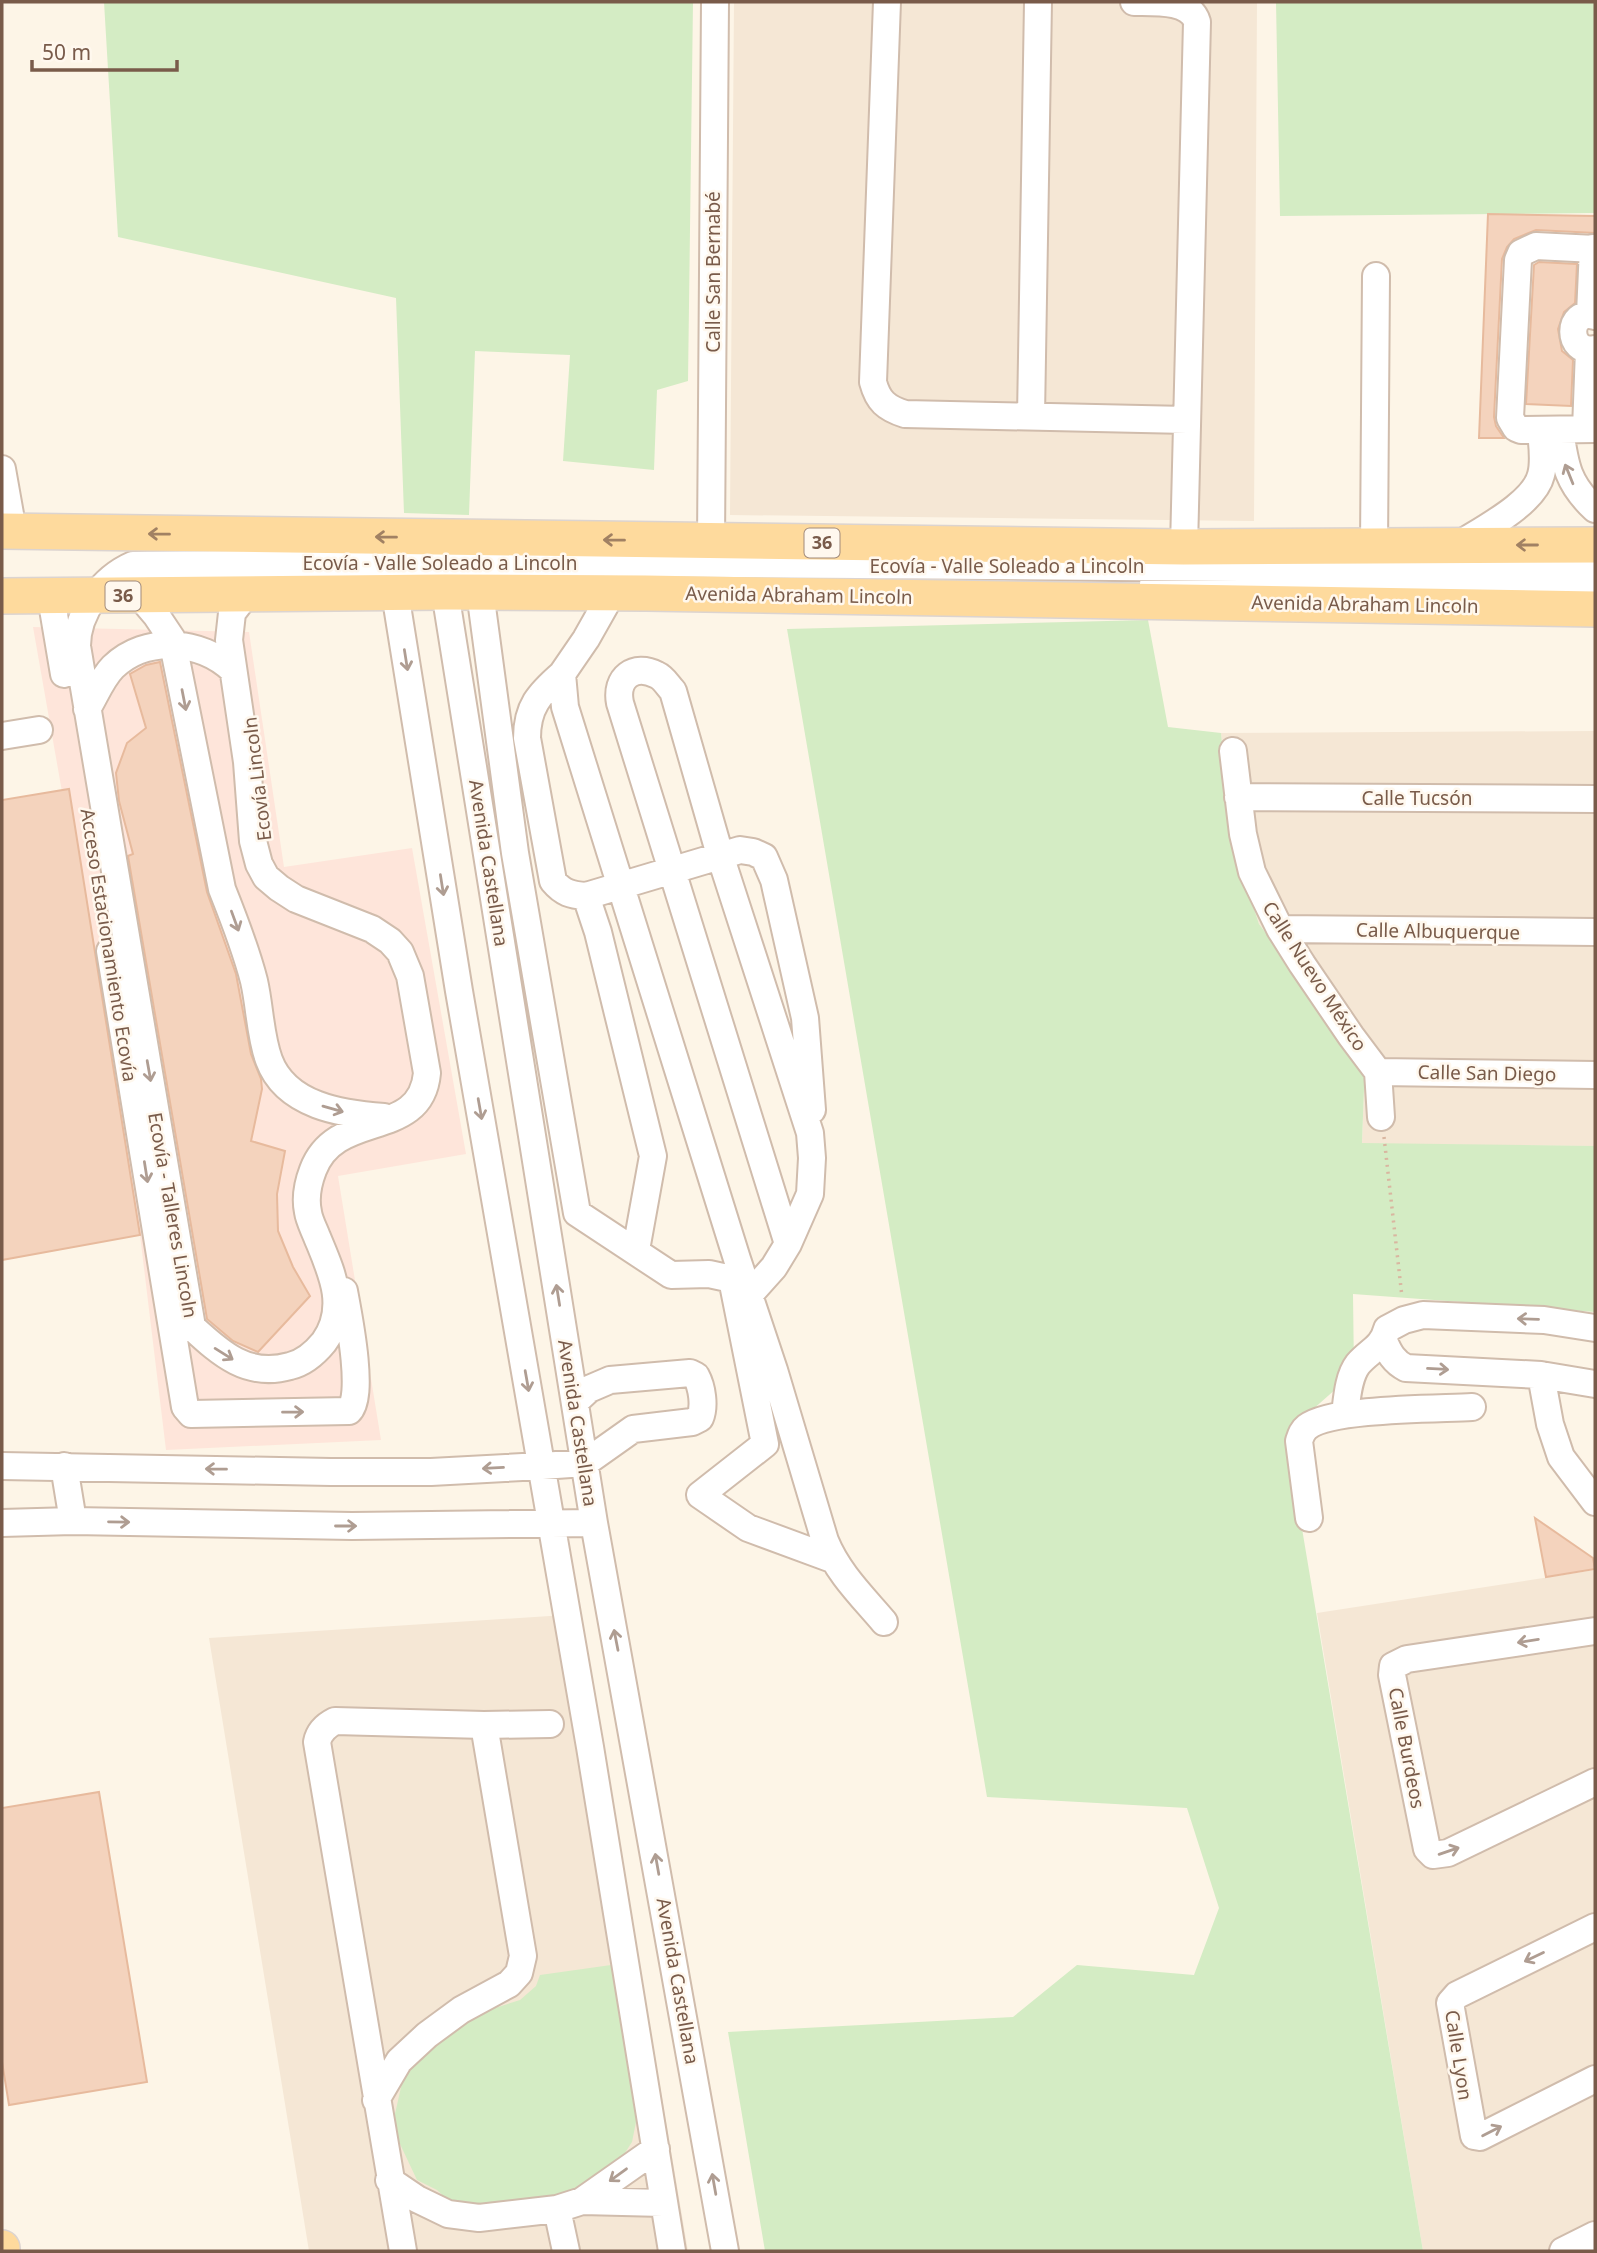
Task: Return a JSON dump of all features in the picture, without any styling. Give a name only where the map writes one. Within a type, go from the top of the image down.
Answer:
[{"type":"main road","name":"36","points":[[6,539],[24,547],[48,532],[496,573],[711,542],[1184,547],[1595,545]]},
{"type":"main road","name":"Avenida Abraham Lincoln","points":[[2,596],[445,592],[496,573],[612,593],[1595,609]]},
{"type":"street","name":"Calle San Bernabé","points":[[711,542],[715,2]]},
{"type":"street","points":[[887,2],[873,382],[876,395],[884,405],[905,414],[1188,420]]},
{"type":"street","points":[[1031,416],[1038,2]]},
{"type":"street","points":[[1134,2],[1181,3],[1195,13],[1197,22],[1184,547]]},
{"type":"street","points":[[1536,246],[1594,248],[1593,315],[1581,316],[1574,323],[1572,332],[1574,341],[1580,347],[1592,349],[1591,429],[1516,428],[1510,418],[1518,260],[1521,253],[1536,246]]},
{"type":"street","points":[[1374,546],[1376,276]]},
{"type":"street","points":[[1550,430],[1571,481],[1595,509]]},
{"type":"street","points":[[1457,546],[1514,508],[1531,493],[1541,479],[1550,430]]},
{"type":"street","points":[[2,469],[6,539]]},
{"type":"street","name":"Ecovía - Valle Soleado a Lincoln","points":[[95,597],[108,579],[133,565],[496,573],[1595,571]]},
{"type":"street","points":[[496,573],[515,853],[577,1213],[671,1275],[709,1274],[732,1279],[765,1444],[700,1495],[748,1528],[832,1559]]},
{"type":"street","points":[[251,595],[254,584],[267,576],[496,573],[1595,589]]},
{"type":"street","name":"Avenida Castellana","points":[[445,592],[594,1523],[725,2251]]},
{"type":"street","points":[[395,593],[459,991],[590,1747],[672,2251]]},
{"type":"street","points":[[612,593],[562,674],[532,705],[527,720],[527,738],[554,881],[560,890],[586,896],[740,850],[764,857],[774,880],[805,1018],[812,1103],[812,1158],[810,1194],[788,1244],[774,1267],[750,1294]]},
{"type":"street","points":[[138,595],[172,639],[222,889],[236,923],[253,980],[269,1060],[288,1088],[308,1101],[355,1115],[407,1117]]},
{"type":"street","name":"Ecovía - Talleres Lincoln","points":[[95,597],[78,628],[77,636],[87,709],[192,1326],[220,1354],[248,1367],[275,1371],[300,1364],[319,1349],[330,1334],[338,1297],[334,1279],[308,1214],[307,1193],[319,1157],[345,1134],[407,1117],[425,1087],[427,1073],[410,976],[400,952],[390,941],[372,929],[296,899],[266,877],[259,864],[253,841],[247,762],[229,640],[229,621],[237,605],[251,595]]},
{"type":"street","name":"Ecovía Lincoln","points":[[251,595],[239,632],[260,792],[264,847],[270,862],[283,877],[307,891],[378,920],[398,936],[416,961],[437,1076],[432,1101],[407,1117]]},
{"type":"street","name":"Acceso Estacionamiento Ecovía","points":[[51,597],[185,1407],[191,1414],[349,1411],[352,1408],[354,1347],[341,1277],[319,1212],[316,1194],[320,1178],[344,1147],[400,1127],[407,1117]]},
{"type":"street","points":[[87,709],[111,669],[141,649],[173,646],[197,648],[220,658],[233,670]]},
{"type":"street","points":[[788,1244],[617,689],[622,679],[634,672],[646,671],[660,676],[673,691],[720,855],[810,1133]]},
{"type":"street","points":[[562,674],[565,707],[832,1559],[884,1622]]},
{"type":"street","points":[[2,736],[39,730]]},
{"type":"street","name":"Calle Nuevo México","points":[[1233,751],[1243,834],[1252,872],[1280,929],[1378,1072],[1381,1118]]},
{"type":"street","name":"Calle Tucsón","points":[[1238,797],[1595,799]]},
{"type":"street","points":[[586,896],[598,932],[653,1156],[636,1251]]},
{"type":"street","name":"Calle Albuquerque","points":[[1280,929],[1595,932]]},
{"type":"street","name":"Calle San Diego","points":[[1378,1072],[1595,1075]]},
{"type":"street","points":[[1345,1414],[1350,1384],[1357,1366],[1384,1341],[1387,1329],[1404,1320],[1423,1315],[1531,1320],[1595,1328]]},
{"type":"street","points":[[1384,1341],[1389,1353],[1398,1364],[1406,1368],[1541,1375],[1595,1384]]},
{"type":"street","points":[[2,1466],[381,1472],[585,1463],[633,1429],[692,1422],[701,1418],[703,1412],[699,1383],[696,1376],[690,1373],[610,1380],[589,1389],[576,1402]]},
{"type":"street","points":[[1541,1375],[1550,1424],[1561,1457],[1595,1502]]},
{"type":"street","points":[[1309,1518],[1299,1441],[1304,1429],[1315,1422],[1345,1414],[1472,1407]]},
{"type":"street","points":[[64,1466],[73,1521]]},
{"type":"street","points":[[2,1523],[73,1521],[352,1526],[594,1523]]},
{"type":"street","name":"Calle Burdeos","points":[[1595,1631],[1407,1659],[1393,1666],[1392,1675],[1427,1849],[1433,1855],[1448,1853],[1595,1782]]},
{"type":"street","points":[[403,2251],[389,2180],[318,1735],[335,1721],[550,1724]]},
{"type":"street","points":[[376,2100],[400,2061],[427,2035],[461,2010],[509,1984],[519,1973],[523,1956],[484,1725]]},
{"type":"street","points":[[590,1747],[635,1739]]},
{"type":"street","name":"Calle Lyon","points":[[1595,1927],[1457,1995],[1450,2003],[1474,2136],[1480,2137],[1595,2079]]},
{"type":"street","points":[[569,2205],[656,2149]]},
{"type":"street","points":[[389,2180],[417,2199],[448,2214],[480,2218],[569,2205],[663,2203]]},
{"type":"street","points":[[566,2251],[569,2205]]},
{"type":"street","points":[[1563,2251],[1595,2235]]},
{"type":"path","points":[[1381,1118],[1404,1320]]},
{"type":"shaded area","points":[[734,2],[1257,2],[1254,521],[730,515]]},
{"type":"shaded area","points":[[33,627],[249,632],[284,867],[412,848],[466,1154],[338,1176],[381,1440],[166,1450],[140,1235]]},
{"type":"shaded area","points":[[1595,731],[1595,1146],[1362,1144],[1365,1062],[1259,924],[1232,842],[1221,733]]},
{"type":"shaded area","points":[[1595,1570],[1595,2251],[1423,2251],[1317,1613]]},
{"type":"shaded area","points":[[580,1614],[688,2251],[309,2251],[209,1638]]},
{"type":"green space","points":[[104,2],[693,2],[688,381],[657,390],[654,470],[563,461],[570,355],[475,351],[469,515],[404,513],[396,298],[118,237]]},
{"type":"green space","points":[[1276,2],[1595,2],[1595,213],[1280,216]]},
{"type":"green space","points":[[1148,620],[1168,727],[1221,733],[1232,842],[1259,924],[1365,1062],[1362,1143],[1595,1146],[1595,1312],[1353,1294],[1354,1373],[1286,1433],[1423,2251],[765,2251],[728,2032],[1013,2017],[1077,1965],[1194,1975],[1219,1908],[1187,1808],[987,1797],[787,629]]},
{"type":"green space","points":[[611,1965],[638,2112],[632,2142],[619,2162],[606,2172],[558,2197],[481,2208],[453,2205],[437,2190],[417,2180],[392,2127],[404,2074],[418,2056],[464,2023],[492,2009],[520,2000],[536,1986],[540,1975]]},
{"type":"building","points":[[1488,214],[1595,216],[1595,233],[1536,230],[1514,239],[1502,259],[1494,417],[1504,438],[1479,438]]},
{"type":"building","points":[[1539,262],[1577,264],[1575,303],[1564,312],[1558,329],[1562,351],[1573,360],[1571,406],[1526,404],[1534,265]]},
{"type":"building","points":[[160,662],[207,892],[236,974],[251,1054],[261,1079],[262,1089],[251,1141],[285,1151],[277,1194],[278,1231],[293,1267],[310,1296],[258,1352],[233,1341],[207,1319],[128,856],[133,854],[119,801],[116,773],[127,743],[146,728],[130,674],[146,665]]},
{"type":"building","points":[[69,789],[140,1235],[2,1260],[2,800]]},
{"type":"building","points":[[1535,1518],[1593,1558],[1595,1569],[1546,1577]]},
{"type":"building","points":[[99,1792],[147,2082],[9,2105],[2,2062],[2,1808]]}]
